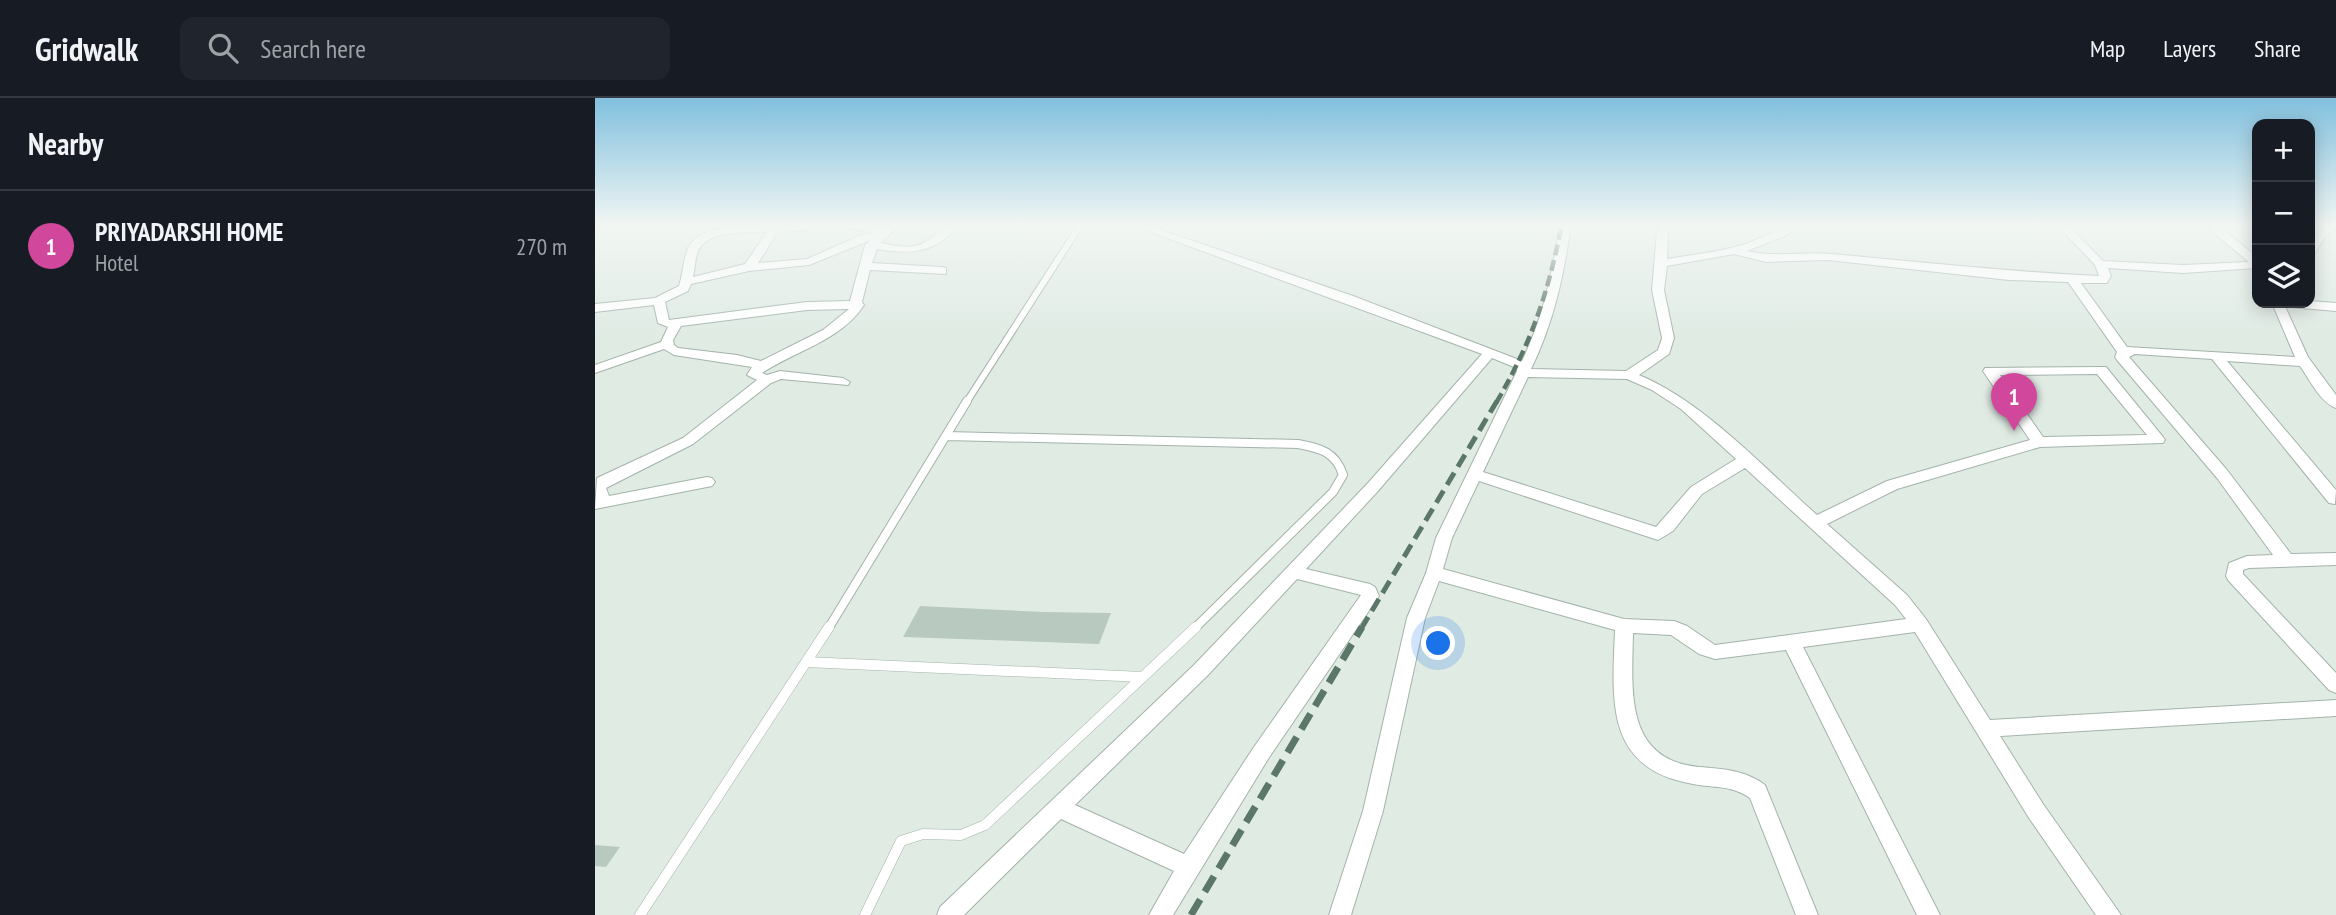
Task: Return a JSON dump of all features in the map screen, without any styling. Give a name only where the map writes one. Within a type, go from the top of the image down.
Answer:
[{"type":"street","points":[[595,308],[658,302],[678,292],[686,282],[692,262]]},
{"type":"street","points":[[749,267],[751,262]]},
{"type":"street","points":[[686,282],[749,267],[807,262]]},
{"type":"street","points":[[707,482],[599,503],[598,488],[602,482],[688,441],[713,424],[782,355],[805,346],[858,308],[855,304],[868,262]]},
{"type":"street","points":[[1243,262],[1519,364],[1525,373]]},
{"type":"street","points":[[1340,915],[1373,811],[1412,631],[1444,538],[1542,333],[1554,294],[1559,262]]},
{"type":"street","points":[[1629,375],[1664,351],[1668,338],[1658,290],[1661,263],[1667,262]]},
{"type":"street","points":[[1883,262],[2073,280],[2103,280],[2105,276],[2100,264],[2183,269],[2252,264]]},
{"type":"street","points":[[866,266],[942,271]]},
{"type":"street","points":[[2073,280],[2124,352]]},
{"type":"street","points":[[658,302],[664,323],[677,324],[807,306],[855,304]]},
{"type":"street","points":[[2315,305],[2336,307]]},
{"type":"street","points":[[2279,308],[2303,362],[2336,404]]},
{"type":"street","points":[[595,369],[667,344],[677,324]]},
{"type":"street","points":[[667,344],[674,351],[737,359],[764,373],[843,382]]},
{"type":"street","points":[[2124,352],[2303,362]]},
{"type":"street","points":[[2124,352],[2122,357],[2213,463],[2286,560]]},
{"type":"street","points":[[948,915],[1201,670],[1294,572],[1490,353]]},
{"type":"street","points":[[2217,357],[2335,499]]},
{"type":"street","points":[[1816,522],[1892,485],[2039,442],[2158,440],[2101,370],[1990,371],[2039,442]]},
{"type":"street","points":[[1525,373],[1629,375],[1657,387],[1686,406],[1872,573],[1920,624],[2036,811],[2110,915]]},
{"type":"street","points":[[1474,474],[1658,534],[1666,529],[1690,496],[1710,480],[1747,460]]},
{"type":"street","points":[[2336,559],[2247,562],[2235,567],[2234,576],[2336,685]]},
{"type":"street","points":[[1160,915],[1188,867],[1317,671],[1370,596],[1364,589],[1294,572]]},
{"type":"street","points":[[1434,573],[1624,626],[1655,624],[1671,628],[1683,632],[1705,650],[1715,652],[1920,624]]},
{"type":"street","points":[[1624,626],[1623,706],[1627,727],[1636,745],[1655,763],[1682,775],[1735,779],[1748,783],[1758,792],[1807,915]]},
{"type":"street","points":[[1791,642],[1929,915]]},
{"type":"street","points":[[1986,729],[2336,708]]},
{"type":"street","points":[[1059,808],[1188,867]]},
{"type":"lane","points":[[640,915],[806,662],[1056,262]]},
{"type":"lane","points":[[865,915],[901,841],[911,834],[922,832],[956,836],[985,825],[1143,677],[1333,492],[1343,475],[1339,460],[1327,449],[1298,444],[946,436]]},
{"type":"lane","points":[[806,662],[1143,677]]},
{"type":"building","points":[[920,606],[1111,613],[1099,644],[903,637]]},
{"type":"building","points":[[595,845],[620,847],[606,867],[595,866]]},
{"type":"railway","points":[[1496,403],[1529,338],[1553,262]]},
{"type":"railway","points":[[1361,629],[1497,401]]},
{"type":"railway","points":[[1191,915],[1362,627]]},
{"type":"place","name":"PRIYADARSHI HOME","points":[[2014,431]]}]
